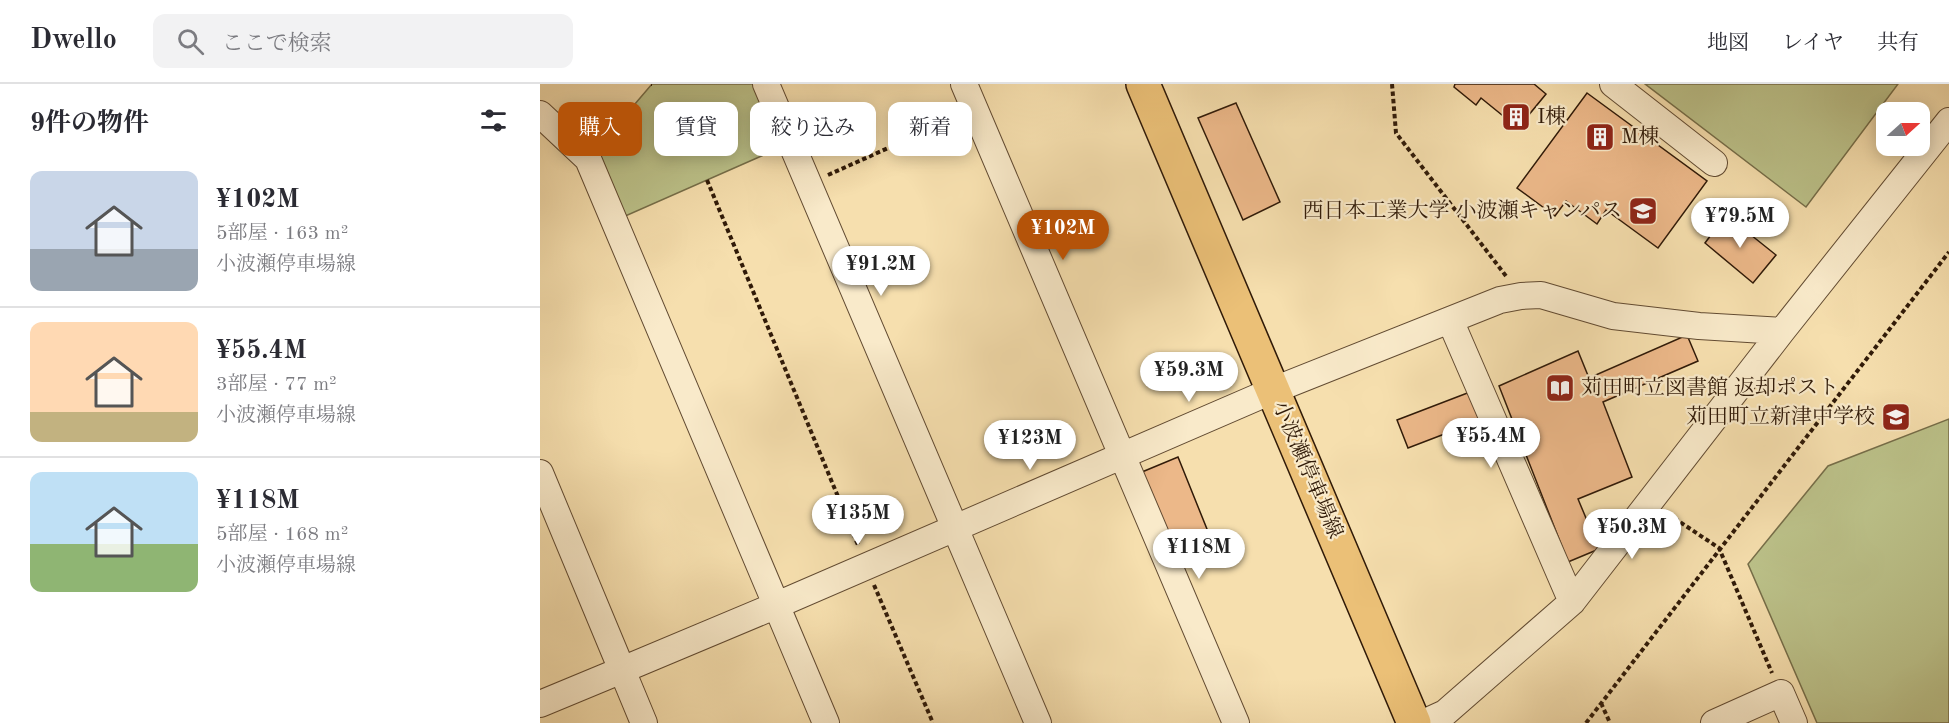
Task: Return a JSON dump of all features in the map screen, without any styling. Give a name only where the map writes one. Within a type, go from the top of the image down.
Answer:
[{"type":"main road","name":"小波瀬停車場線","points":[[1143,84],[1414,723]]},
{"type":"street","points":[[766,84],[1038,723]]},
{"type":"street","points":[[964,84],[1236,723]]},
{"type":"street","points":[[1613,84],[1714,163]]},
{"type":"street","points":[[540,114],[588,159],[826,723]]},
{"type":"street","points":[[1423,723],[1445,713],[1572,602],[1782,331],[1949,121]]},
{"type":"street","points":[[540,704],[777,605],[1274,390],[1500,300],[1541,295],[1613,316],[1700,326],[1782,331]]},
{"type":"street","points":[[1450,320],[1572,602]]},
{"type":"street","points":[[540,472],[644,723]]},
{"type":"street","points":[[1714,723],[1781,693],[1794,723]]},
{"type":"path","points":[[1392,84],[1396,132],[1521,296]]},
{"type":"path","points":[[809,184],[975,109]]},
{"type":"path","points":[[707,180],[933,723]]},
{"type":"path","points":[[1586,723],[1949,252]]},
{"type":"path","points":[[1649,502],[1719,549],[1781,693]]},
{"type":"path","points":[[1601,703],[1610,723]]},
{"type":"green space","points":[[652,84],[766,84],[774,102],[750,102],[750,156],[762,156],[614,221],[588,159],[591,156],[642,156],[642,102],[637,102]]},
{"type":"green space","points":[[1645,84],[1898,84],[1885,102],[1876,102],[1876,113],[1806,207]]},
{"type":"green space","name":"苅田町立新津中学校","points":[[1949,419],[1949,723],[1817,723],[1748,564],[1828,466]]},
{"type":"building","name":"I棟","points":[[1455,84],[1534,84],[1546,94],[1518,128],[1481,98],[1476,105],[1454,87]]},
{"type":"building","name":"M棟","points":[[1587,93],[1707,181],[1658,248],[1606,210],[1597,224],[1566,201],[1555,216],[1517,188]]},
{"type":"building","points":[[1236,103],[1280,202],[1243,220],[1198,118]]},
{"type":"building","points":[[1726,215],[1776,255],[1753,283],[1705,243]]},
{"type":"building","points":[[1687,335],[1698,361],[1603,402],[1632,477],[1578,499],[1599,549],[1568,562],[1499,386],[1578,351],[1589,378]]},
{"type":"building","points":[[1470,392],[1481,420],[1408,448],[1397,420]]},
{"type":"building","points":[[1178,457],[1215,549],[1181,566],[1142,472]]},
{"type":"place","name":"I棟","points":[[1516,117]]},
{"type":"place","name":"M棟","points":[[1600,137]]},
{"type":"place","name":"西日本工業大学 小波瀬キャンパス","points":[[1643,211]]},
{"type":"place","name":"苅田町立図書館 返却ポスト","points":[[1560,388]]},
{"type":"place","name":"苅田町立新津中学校","points":[[1896,417]]}]
